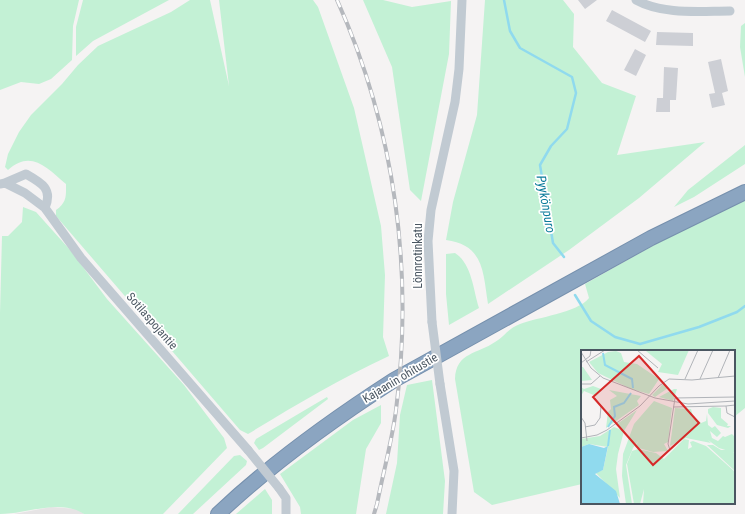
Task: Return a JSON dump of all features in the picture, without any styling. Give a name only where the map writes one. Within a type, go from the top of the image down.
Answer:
[{"type":"highway","points":[[651,238],[687,213],[745,183]]},
{"type":"highway","points":[[651,238],[745,192]]},
{"type":"highway","name":"Kajaanin ohitustie","points":[[218,514],[275,464],[358,403],[452,347],[651,238]]},
{"type":"street","name":"Lönnrotinkatu","points":[[452,514],[454,471],[432,322],[428,266],[431,210],[455,102],[459,70],[462,0]]},
{"type":"street","points":[[636,0],[645,5],[659,8],[730,11]]},
{"type":"street","points":[[3,184],[26,174],[35,179],[46,187],[48,199],[45,208]]},
{"type":"street","name":"Sotilaspojantie","points":[[3,184],[25,193],[45,208],[81,258],[248,450],[279,488],[286,498],[286,514]]},
{"type":"shaded area","points":[[51,507],[77,509],[84,514],[14,514]]},
{"type":"green space","points":[[0,0],[79,0],[73,26],[72,60],[51,79],[39,84],[21,82],[0,90]]},
{"type":"green space","points":[[83,0],[169,0],[93,41],[76,56],[76,27]]},
{"type":"green space","points":[[190,0],[210,0],[229,86],[219,0],[313,0],[318,7],[354,108],[381,226],[385,275],[383,337],[389,356],[335,383],[248,434],[240,430],[56,216],[56,210],[65,198],[66,184],[45,167],[31,161],[24,161],[16,164],[8,170],[5,167],[8,154],[19,132],[31,115],[98,46],[171,12]]},
{"type":"green space","points":[[363,0],[383,0],[412,7],[451,1],[449,54],[421,201],[410,190],[392,67]]},
{"type":"green space","points":[[485,0],[563,0],[574,14],[573,47],[602,83],[636,96],[617,155],[705,142],[639,198],[569,250],[488,304],[483,271],[475,254],[459,243],[446,240],[453,202],[477,115]]},
{"type":"green space","points":[[745,23],[745,77],[740,47],[741,26]]},
{"type":"green space","points":[[745,145],[745,164],[694,197],[674,207],[688,190]]},
{"type":"green space","points":[[745,200],[745,408],[735,416],[735,350],[581,350],[581,484],[492,505],[474,492],[455,379],[456,370],[459,364],[469,355],[495,342],[512,328],[520,324],[567,311],[583,303],[589,298],[585,284],[683,229]]},
{"type":"green space","points":[[23,207],[36,212],[71,251],[107,299],[184,385],[224,438],[227,448],[163,514],[84,514],[75,509],[54,507],[0,514],[0,313],[2,236],[8,236],[22,222]]},
{"type":"green space","points":[[455,253],[461,258],[468,270],[479,308],[449,325],[446,294],[446,254]]},
{"type":"green space","points":[[432,380],[445,481],[443,514],[386,514],[397,463],[400,415],[407,385]]},
{"type":"green space","points":[[327,397],[328,399],[263,448],[259,450],[254,443],[256,439]]},
{"type":"green space","points":[[381,405],[381,423],[366,449],[356,514],[301,514],[300,507],[280,474],[353,420]]},
{"type":"green space","points":[[240,455],[247,461],[246,465],[193,514],[178,514],[234,456]]},
{"type":"green space","points":[[265,489],[272,500],[272,514],[236,514]]},
{"type":"building","points":[[578,0],[597,0],[585,9]]},
{"type":"building","points":[[612,10],[651,31],[645,42],[606,21]]},
{"type":"building","points":[[657,32],[693,33],[693,46],[656,45]]},
{"type":"building","points":[[635,49],[646,55],[636,76],[624,70]]},
{"type":"building","points":[[721,59],[728,91],[722,93],[725,105],[712,108],[709,94],[715,93],[708,62]]},
{"type":"building","points":[[664,67],[678,68],[676,100],[670,100],[670,112],[656,112],[657,98],[663,98]]},
{"type":"waterway","name":"Pyykönpuro","points":[[504,0],[510,31],[520,48],[572,77],[576,93],[567,129],[551,146],[540,165],[553,243],[564,257]]},
{"type":"waterway","name":"Pyykönpuro","points":[[575,295],[591,321],[615,337],[640,344],[699,327],[737,312],[745,306]]},
{"type":"railway","points":[[337,0],[357,49],[373,99],[386,150],[395,201],[401,253],[403,305],[401,357],[396,410],[390,445],[374,514]]}]
